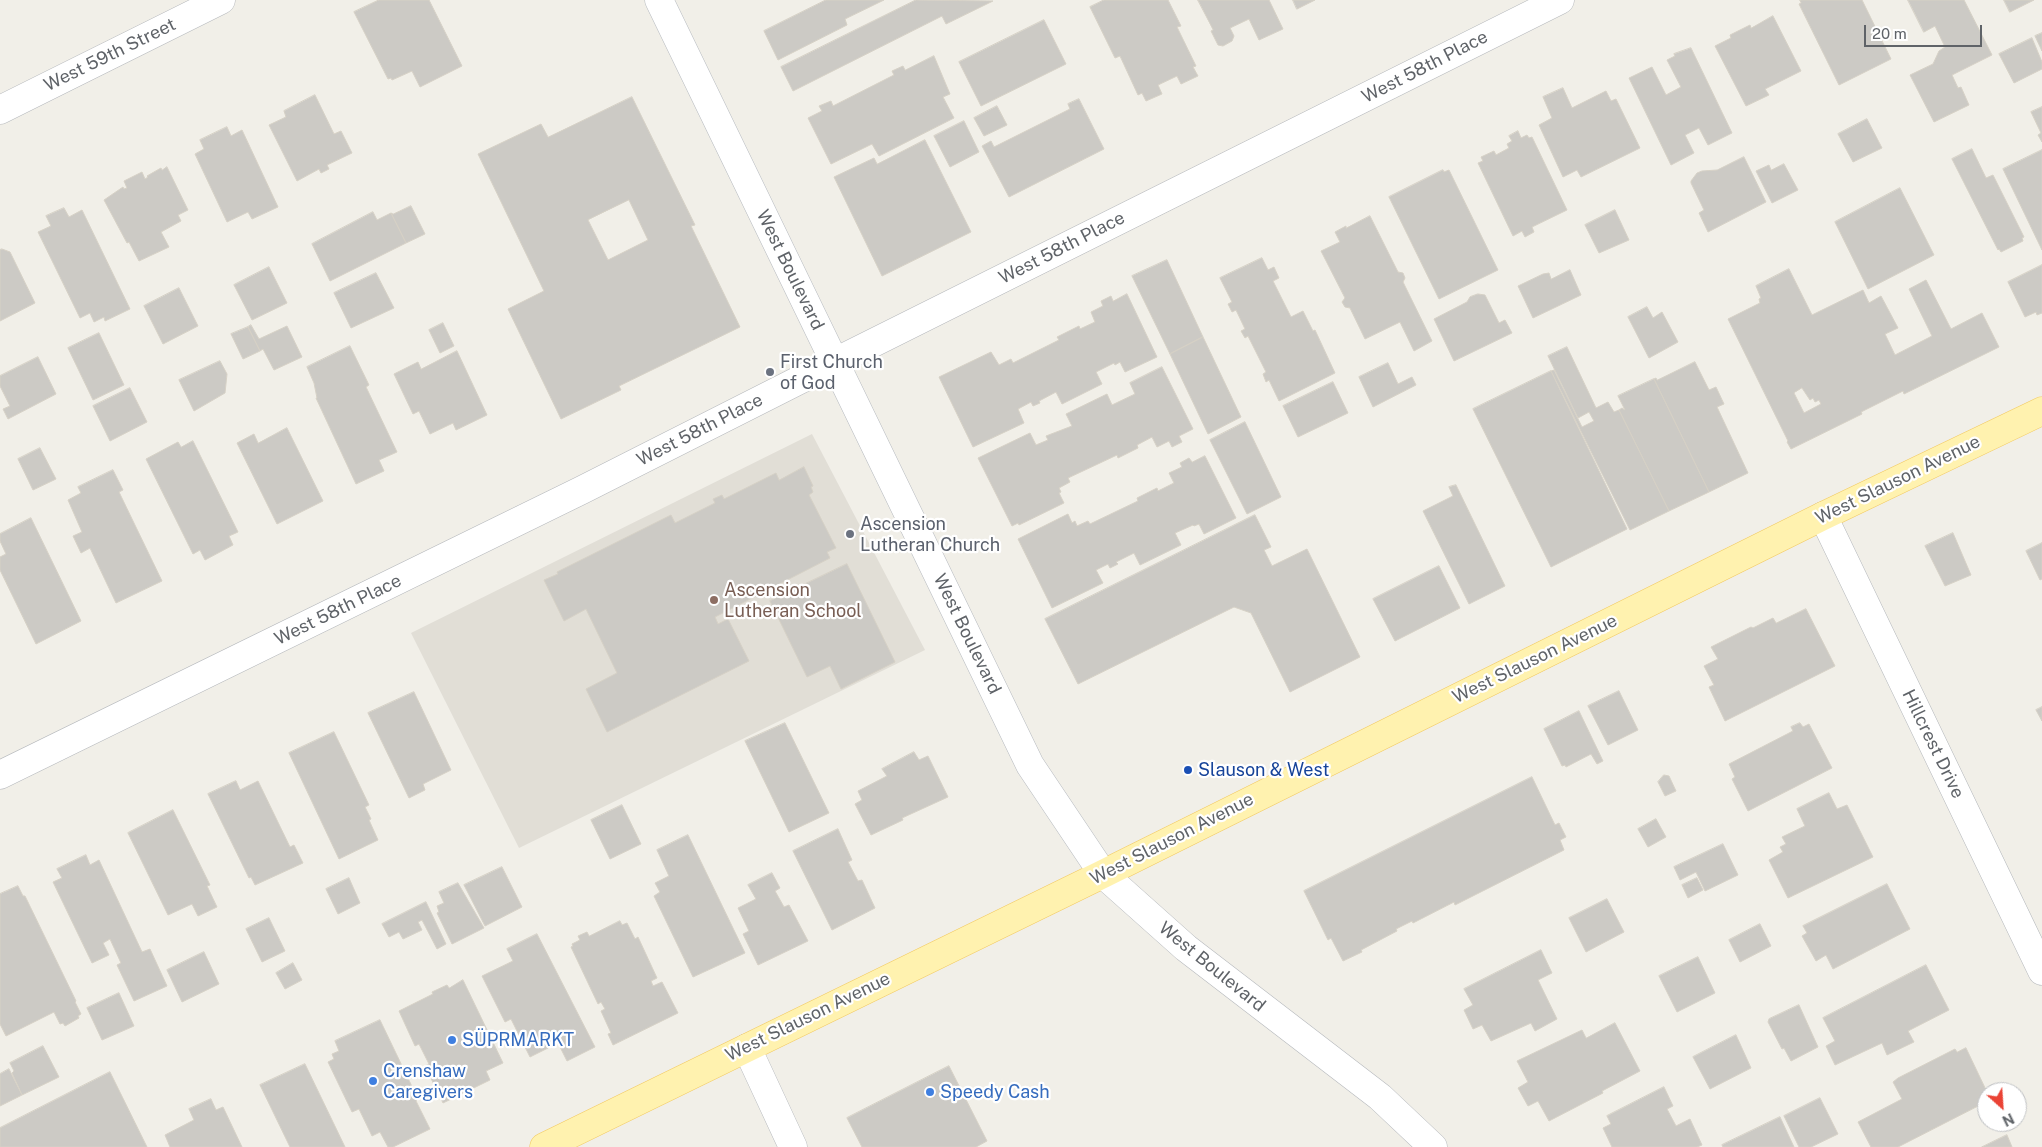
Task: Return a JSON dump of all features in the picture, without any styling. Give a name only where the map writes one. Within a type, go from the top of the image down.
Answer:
[{"type":"main road","name":"West Slauson Avenue","points":[[544,1147],[1102,874],[1823,516],[2042,411]]},
{"type":"street","name":"West 59th Street","points":[[0,110],[221,0]]},
{"type":"street","name":"West Boulevard","points":[[658,0],[1030,765],[1102,874],[1186,948],[1380,1097],[1433,1147]]},
{"type":"street","name":"West 58th Place","points":[[0,775],[574,494],[1560,0]]},
{"type":"street","name":"Hillcrest Drive","points":[[1823,516],[2042,971]]},
{"type":"street","points":[[747,1048],[793,1147]]},
{"type":"shaded area","points":[[812,434],[925,650],[519,848],[411,633]]},
{"type":"building","points":[[379,0],[429,0],[462,66],[420,87],[412,71],[392,80],[391,78],[388,79],[354,12]]},
{"type":"building","points":[[826,0],[884,0],[845,19],[847,25],[778,60],[764,31]]},
{"type":"building","points":[[916,0],[993,1],[946,24],[942,16],[793,91],[781,67]]},
{"type":"building","points":[[1104,0],[1168,0],[1181,26],[1177,27],[1196,66],[1193,67],[1198,76],[1181,84],[1177,76],[1158,85],[1162,94],[1146,101],[1142,93],[1138,95],[1120,56],[1115,58],[1090,7]]},
{"type":"building","points":[[1198,0],[1269,0],[1283,29],[1259,40],[1249,19],[1230,28],[1234,36],[1232,41],[1223,46],[1218,45],[1211,31],[1213,30]]},
{"type":"building","points":[[1293,0],[1315,0],[1297,9]]},
{"type":"building","points":[[1800,0],[1862,0],[1891,59],[1839,85],[1799,4],[1801,3]]},
{"type":"building","points":[[1908,0],[1964,0],[1992,55],[1952,75],[1958,88],[1961,87],[1969,105],[1934,122],[1910,75],[1933,64],[1939,51],[1945,47],[1935,26],[1924,32]]},
{"type":"building","points":[[2004,0],[2034,0],[2010,12]]},
{"type":"building","points":[[1773,16],[1801,71],[1765,89],[1769,95],[1746,106],[1715,46],[1731,38],[1730,35],[1750,25],[1751,28]]},
{"type":"building","points":[[1044,20],[1066,64],[981,106],[959,62]]},
{"type":"building","points":[[2042,33],[2042,51],[2035,36]]},
{"type":"building","points":[[2032,38],[2042,62],[2042,69],[2014,83],[1999,54]]},
{"type":"building","points":[[1691,48],[1732,133],[1708,145],[1699,128],[1685,135],[1694,153],[1671,165],[1629,78],[1652,67],[1666,95],[1681,87],[1667,60],[1675,56],[1674,54]]},
{"type":"building","points":[[934,56],[950,94],[943,97],[954,118],[879,156],[872,144],[831,164],[808,118],[822,111],[819,106],[831,101],[833,106],[894,75],[892,71],[903,66],[905,70]]},
{"type":"building","points":[[1563,88],[1572,108],[1606,91],[1611,101],[1616,99],[1640,148],[1581,177],[1577,170],[1563,177],[1539,125],[1552,118],[1543,97]]},
{"type":"building","points":[[315,95],[334,134],[341,131],[352,153],[327,165],[329,169],[321,173],[319,169],[297,181],[269,125],[286,117],[284,111]]},
{"type":"building","points":[[632,97],[695,225],[691,226],[740,327],[619,386],[621,390],[561,419],[508,309],[544,291],[478,154],[541,124],[548,137]],"holes":[[[629,200],[648,240],[608,260],[588,220]]]},
{"type":"building","points":[[1079,99],[1104,149],[1009,197],[982,146],[991,141],[994,147],[1070,109],[1068,104]]},
{"type":"building","points":[[997,106],[1007,125],[984,136],[974,118]]},
{"type":"building","points":[[2042,107],[2042,142],[2038,135],[2041,133],[2031,112]]},
{"type":"building","points":[[1867,119],[1882,148],[1853,162],[1838,134]]},
{"type":"building","points":[[964,121],[979,152],[950,167],[934,136]]},
{"type":"building","points":[[227,127],[231,136],[242,130],[278,207],[252,219],[248,212],[227,222],[195,154],[204,149],[200,140]]},
{"type":"building","points":[[1518,131],[1521,138],[1527,135],[1529,138],[1532,137],[1567,210],[1532,227],[1534,232],[1525,237],[1522,231],[1513,236],[1478,163],[1483,161],[1481,157],[1494,151],[1496,155],[1509,148],[1507,144],[1512,141],[1509,136]]},
{"type":"building","points":[[925,140],[971,232],[882,276],[834,177],[874,158],[877,164]]},
{"type":"building","points":[[1972,149],[1986,178],[1993,175],[2024,237],[2022,238],[2023,241],[2001,252],[1998,250],[1952,159]]},
{"type":"building","points":[[2042,150],[2042,250],[2003,169]]},
{"type":"building","points":[[1744,157],[1766,202],[1708,232],[1699,213],[1704,210],[1691,181],[1697,173],[1717,170]]},
{"type":"building","points":[[1784,164],[1798,190],[1772,203],[1756,171],[1769,165],[1771,170]]},
{"type":"building","points":[[167,167],[188,210],[178,215],[181,221],[161,232],[169,247],[139,261],[104,200],[123,187],[124,189],[127,188],[124,181],[142,172],[145,179],[161,168],[162,170]]},
{"type":"building","points":[[1443,170],[1444,172],[1449,170],[1498,270],[1439,299],[1389,197]]},
{"type":"building","points":[[1900,188],[1934,255],[1868,289],[1835,222]]},
{"type":"building","points":[[411,206],[425,234],[406,243],[391,213],[393,214]]},
{"type":"building","points":[[64,208],[69,217],[82,210],[130,309],[105,321],[104,317],[94,322],[90,313],[80,318],[38,232],[51,226],[46,216]]},
{"type":"building","points":[[1615,210],[1629,240],[1599,253],[1585,225]]},
{"type":"building","points":[[373,212],[377,220],[391,213],[406,243],[330,281],[312,244]]},
{"type":"building","points":[[1370,216],[1398,272],[1403,273],[1405,278],[1403,282],[1432,341],[1414,351],[1400,322],[1365,339],[1350,308],[1345,307],[1342,302],[1345,298],[1321,251],[1340,242],[1335,232]]},
{"type":"building","points":[[0,250],[10,252],[35,303],[0,321]]},
{"type":"building","points":[[1262,258],[1268,270],[1274,267],[1279,278],[1273,281],[1291,317],[1303,311],[1313,331],[1315,330],[1335,373],[1279,401],[1269,380],[1266,382],[1263,374],[1266,372],[1248,336],[1245,338],[1241,331],[1245,329],[1236,310],[1232,312],[1228,304],[1232,302],[1220,278]]},
{"type":"building","points":[[1167,260],[1203,337],[1170,354],[1132,276]]},
{"type":"building","points":[[2042,265],[2042,313],[2037,315],[2036,312],[2025,317],[2008,282]]},
{"type":"building","points":[[269,267],[287,303],[252,320],[234,285]]},
{"type":"building","points":[[1789,269],[1812,315],[1863,290],[1869,303],[1881,296],[1898,328],[1885,334],[1895,355],[1932,336],[1909,289],[1926,280],[1951,329],[1982,313],[1999,347],[1904,394],[1903,391],[1861,412],[1862,414],[1791,449],[1728,319],[1760,303],[1759,299],[1761,298],[1756,286]],"holes":[[[1802,388],[1810,400],[1813,398],[1815,402],[1819,400],[1821,404],[1804,413],[1794,393]]]},
{"type":"building","points":[[1570,270],[1581,295],[1533,318],[1518,286],[1543,274],[1549,273],[1551,279]]},
{"type":"building","points":[[376,273],[394,308],[351,328],[334,293]]},
{"type":"building","points":[[179,288],[198,326],[163,344],[144,306]]},
{"type":"building","points":[[1127,294],[1157,357],[1125,372],[1120,362],[1115,365],[1114,363],[1096,372],[1102,384],[1062,404],[1056,392],[1033,406],[1031,402],[1018,409],[1024,423],[973,447],[939,377],[991,352],[999,365],[1011,359],[1013,363],[1059,340],[1057,337],[1079,326],[1080,329],[1095,322],[1091,312],[1103,306],[1101,301],[1111,296],[1113,301]]},
{"type":"building","points":[[1478,294],[1485,295],[1499,323],[1505,320],[1512,333],[1454,361],[1434,319],[1467,302],[1470,297]]},
{"type":"building","points":[[1647,307],[1653,318],[1662,312],[1678,342],[1649,358],[1628,317]]},
{"type":"building","points":[[443,323],[454,346],[440,353],[429,330]]},
{"type":"building","points":[[251,325],[259,339],[287,326],[302,357],[274,370],[263,349],[260,351],[248,327]]},
{"type":"building","points":[[248,327],[260,351],[243,359],[231,334]]},
{"type":"building","points":[[99,333],[124,385],[93,400],[68,348]]},
{"type":"building","points":[[1203,337],[1241,417],[1208,434],[1170,354]]},
{"type":"building","points":[[350,346],[369,385],[366,387],[397,452],[379,460],[384,471],[356,484],[316,398],[314,383],[307,367]]},
{"type":"building","points":[[1567,347],[1596,408],[1608,402],[1614,412],[1619,410],[1669,511],[1630,530],[1551,371],[1554,370],[1582,427],[1594,421],[1589,412],[1578,418],[1548,356]]},
{"type":"building","points":[[457,351],[487,415],[456,430],[453,423],[430,434],[419,411],[413,414],[394,374],[418,362],[421,369]]},
{"type":"building","points":[[38,357],[56,394],[8,419],[3,409],[10,406],[0,386],[0,376]]},
{"type":"building","points":[[220,361],[227,374],[225,393],[194,411],[179,380]]},
{"type":"building","points":[[1695,362],[1709,390],[1716,387],[1724,404],[1717,407],[1748,473],[1709,492],[1654,379],[1656,378],[1657,380]]},
{"type":"building","points":[[1388,363],[1398,384],[1412,377],[1416,385],[1373,407],[1359,377]]},
{"type":"building","points":[[1162,367],[1193,429],[1179,436],[1182,442],[1172,447],[1169,441],[1157,447],[1152,437],[1137,445],[1138,448],[1118,458],[1117,455],[1068,478],[1070,482],[1059,488],[1061,492],[1059,493],[1064,503],[1019,525],[1018,523],[1012,526],[978,458],[1030,433],[1036,445],[1048,440],[1046,436],[1072,426],[1066,414],[1107,394],[1112,405],[1135,394],[1130,383]]},
{"type":"building","points":[[1551,371],[1627,529],[1551,567],[1473,409]]},
{"type":"building","points":[[1654,379],[1709,492],[1669,511],[1619,410],[1622,408],[1625,410],[1618,396]]},
{"type":"building","points":[[1333,382],[1348,413],[1298,437],[1283,406]]},
{"type":"building","points":[[130,388],[147,422],[110,441],[93,406]]},
{"type":"building","points":[[1245,422],[1281,497],[1247,514],[1210,440]]},
{"type":"building","points":[[287,428],[323,501],[277,524],[237,443],[254,434],[258,443]]},
{"type":"building","points":[[193,441],[238,532],[229,536],[233,545],[205,560],[200,550],[193,554],[146,459],[178,442],[181,447]]},
{"type":"building","points":[[40,448],[56,479],[33,490],[18,459]]},
{"type":"building","points":[[1205,456],[1236,518],[1204,534],[1199,524],[1175,533],[1181,545],[1140,565],[1134,553],[1116,562],[1118,564],[1110,568],[1108,564],[1096,570],[1103,583],[1052,608],[1018,539],[1068,514],[1072,523],[1075,521],[1077,526],[1088,521],[1090,524],[1138,501],[1137,498],[1157,488],[1158,491],[1174,483],[1169,473],[1182,467],[1180,463],[1189,458],[1192,462]]},
{"type":"building","points":[[804,467],[813,486],[811,487],[813,492],[809,495],[836,548],[827,552],[830,558],[715,617],[718,624],[728,619],[749,661],[607,732],[586,689],[617,673],[586,609],[564,621],[544,580],[671,515],[675,523],[715,503],[713,499],[722,495],[724,499],[776,473],[779,480]]},
{"type":"building","points":[[113,470],[123,490],[119,492],[162,581],[116,603],[90,548],[81,553],[73,536],[82,532],[68,500],[81,493],[78,487]]},
{"type":"building","points":[[1456,485],[1505,586],[1469,604],[1423,511],[1453,496],[1449,487]]},
{"type":"building","points":[[1255,515],[1271,547],[1264,550],[1272,566],[1307,549],[1360,657],[1290,692],[1251,613],[1234,607],[1078,684],[1045,619]]},
{"type":"building","points":[[31,518],[81,621],[36,644],[0,570],[0,557],[6,554],[0,541],[0,534]]},
{"type":"building","points":[[1953,533],[1971,575],[1945,586],[1925,546]]},
{"type":"building","points":[[2042,543],[2042,579],[2040,580],[2026,551]]},
{"type":"building","points":[[847,564],[895,662],[841,689],[830,666],[807,677],[770,601]]},
{"type":"building","points":[[1439,566],[1460,608],[1395,641],[1373,599]]},
{"type":"building","points":[[1806,609],[1835,666],[1725,721],[1709,687],[1714,685],[1704,666],[1718,659],[1711,647],[1773,618],[1776,623]]},
{"type":"building","points":[[1619,691],[1638,730],[1608,745],[1588,706]]},
{"type":"building","points":[[414,692],[451,770],[423,784],[425,790],[409,798],[368,713]]},
{"type":"building","points":[[2042,707],[2042,721],[2036,710]]},
{"type":"building","points":[[1579,711],[1603,761],[1597,764],[1591,754],[1566,767],[1565,765],[1562,766],[1544,729]]},
{"type":"building","points":[[785,723],[829,813],[789,832],[745,741]]},
{"type":"building","points":[[1800,723],[1803,727],[1809,724],[1832,768],[1748,811],[1732,779],[1735,777],[1729,764],[1793,731],[1791,727]]},
{"type":"building","points":[[334,732],[369,805],[365,807],[378,840],[339,859],[289,753]]},
{"type":"building","points":[[914,752],[919,760],[928,756],[948,797],[902,818],[903,820],[871,835],[855,804],[862,800],[858,791],[887,776],[882,769]]},
{"type":"building","points":[[1664,775],[1669,776],[1676,791],[1665,796],[1658,782]]},
{"type":"building","points":[[1532,777],[1555,825],[1559,823],[1566,837],[1560,840],[1564,850],[1455,905],[1454,902],[1413,923],[1412,921],[1396,929],[1397,931],[1343,961],[1331,938],[1328,940],[1304,891]]},
{"type":"building","points":[[236,781],[240,790],[258,781],[290,847],[294,845],[303,863],[255,885],[251,877],[249,878],[208,794]]},
{"type":"building","points":[[1829,793],[1837,809],[1847,805],[1873,857],[1788,898],[1769,860],[1783,852],[1780,847],[1786,844],[1782,837],[1805,826],[1797,809]]},
{"type":"building","points":[[622,805],[641,844],[610,859],[591,820]]},
{"type":"building","points":[[173,810],[210,885],[207,886],[217,907],[198,916],[192,904],[168,915],[128,833]]},
{"type":"building","points":[[1656,819],[1666,837],[1648,847],[1638,829]]},
{"type":"building","points":[[838,829],[852,860],[848,862],[858,881],[862,880],[875,908],[832,930],[793,851]]},
{"type":"building","points":[[688,835],[745,953],[693,977],[654,896],[660,892],[655,883],[669,876],[657,850]]},
{"type":"building","points":[[1723,844],[1738,875],[1705,891],[1696,872],[1680,880],[1674,867]]},
{"type":"building","points":[[86,855],[90,865],[99,860],[142,952],[150,949],[167,986],[134,1001],[117,965],[121,963],[110,939],[103,943],[109,955],[92,963],[53,882],[62,878],[57,869]]},
{"type":"building","points":[[502,867],[522,907],[485,926],[464,885]]},
{"type":"building","points":[[772,873],[780,888],[775,891],[784,907],[789,905],[808,941],[758,965],[743,934],[749,931],[738,908],[756,899],[748,885]]},
{"type":"building","points":[[349,878],[360,903],[338,914],[326,889]]},
{"type":"building","points":[[1697,878],[1703,890],[1688,898],[1682,885]]},
{"type":"building","points":[[458,883],[484,928],[452,944],[437,913],[439,912],[437,906],[444,903],[439,892]]},
{"type":"building","points":[[1887,884],[1910,929],[1833,969],[1826,955],[1816,961],[1802,936],[1807,933],[1803,926]]},
{"type":"building","points":[[18,886],[23,896],[25,896],[81,1014],[78,1016],[79,1018],[65,1026],[63,1023],[60,1024],[54,1012],[6,1036],[0,1024],[0,894]]},
{"type":"building","points":[[1607,899],[1624,932],[1586,952],[1569,918]]},
{"type":"building","points":[[426,902],[446,944],[437,949],[422,920],[418,922],[422,930],[403,939],[399,932],[389,937],[382,924]]},
{"type":"building","points":[[269,918],[285,951],[262,962],[246,929]]},
{"type":"building","points":[[620,921],[622,925],[627,923],[635,939],[638,937],[657,978],[651,981],[653,986],[662,982],[678,1013],[613,1045],[608,1034],[611,1033],[601,1011],[605,1009],[601,1002],[598,1004],[571,947],[573,946],[572,944],[580,940],[578,936],[587,932],[589,936]]},
{"type":"building","points":[[1760,924],[1771,946],[1740,962],[1729,940]]},
{"type":"building","points":[[537,934],[595,1047],[567,1061],[558,1043],[530,1057],[511,1019],[505,1022],[482,976],[513,961],[507,949]]},
{"type":"building","points":[[1541,950],[1552,973],[1538,980],[1557,1019],[1535,1031],[1531,1023],[1491,1041],[1482,1025],[1473,1029],[1464,1010],[1473,1005],[1464,989]]},
{"type":"building","points":[[204,952],[219,984],[182,1002],[167,970]]},
{"type":"building","points":[[1698,957],[1715,993],[1677,1012],[1659,976]]},
{"type":"building","points":[[293,963],[302,980],[285,989],[276,973]]},
{"type":"building","points":[[1926,965],[1949,1010],[1908,1031],[1914,1042],[1887,1055],[1882,1043],[1835,1065],[1826,1046],[1835,1041],[1823,1018]]},
{"type":"building","points":[[463,980],[503,1063],[486,1071],[490,1080],[443,1103],[425,1066],[429,1064],[419,1044],[415,1046],[399,1011],[433,994],[432,992],[447,985],[449,988]]},
{"type":"building","points":[[119,993],[134,1026],[102,1040],[87,1008]]},
{"type":"building","points":[[1799,1005],[1818,1047],[1791,1061],[1784,1048],[1782,1049],[1768,1022],[1769,1019]]},
{"type":"building","name":"Crenshaw Caregivers","points":[[380,1020],[418,1099],[416,1101],[430,1129],[393,1147],[388,1147],[380,1132],[372,1136],[359,1109],[352,1112],[328,1062],[334,1059],[332,1054],[339,1051],[335,1041]]},
{"type":"building","points":[[1615,1023],[1640,1071],[1549,1121],[1538,1101],[1528,1106],[1518,1088],[1528,1082],[1517,1061],[1582,1030],[1586,1038]]},
{"type":"building","points":[[1736,1035],[1751,1068],[1710,1089],[1693,1057]]},
{"type":"building","points":[[43,1046],[59,1077],[22,1095],[12,1073],[14,1071],[10,1063]]},
{"type":"building","points":[[1966,1048],[1982,1082],[1977,1082],[1977,1107],[1898,1147],[1871,1147],[1858,1122],[1902,1099],[1893,1082],[1955,1049],[1957,1052]]},
{"type":"building","points":[[305,1064],[345,1147],[290,1147],[260,1085]]},
{"type":"building","name":"Speedy Cash","points":[[949,1066],[987,1141],[976,1147],[862,1147],[847,1118]]},
{"type":"building","points":[[9,1069],[22,1095],[0,1106],[0,1074]]},
{"type":"building","points":[[110,1072],[147,1147],[0,1147],[0,1128]]},
{"type":"building","points":[[1664,1087],[1673,1106],[1667,1109],[1676,1126],[1690,1119],[1702,1145],[1697,1147],[1612,1147],[1603,1128],[1611,1124],[1607,1116]]},
{"type":"building","points":[[1820,1098],[1838,1134],[1811,1147],[1799,1147],[1784,1116]]},
{"type":"building","points":[[211,1099],[216,1110],[223,1107],[242,1147],[170,1147],[165,1135],[194,1120],[189,1109]]},
{"type":"building","points":[[1780,1117],[1794,1147],[1723,1147],[1722,1145]]},
{"type":"building","points":[[2007,1135],[2012,1147],[1982,1147]]},
{"type":"place","name":"First Church of God","points":[[770,372]]},
{"type":"place","name":"Ascension Lutheran Church","points":[[850,534]]},
{"type":"place","name":"Ascension Lutheran School","points":[[714,600]]},
{"type":"place","name":"Slauson & West","points":[[1188,770]]},
{"type":"place","name":"SÜPRMARKT","points":[[452,1040]]},
{"type":"place","name":"Crenshaw Caregivers","points":[[373,1081]]},
{"type":"place","name":"Speedy Cash","points":[[930,1092]]}]
